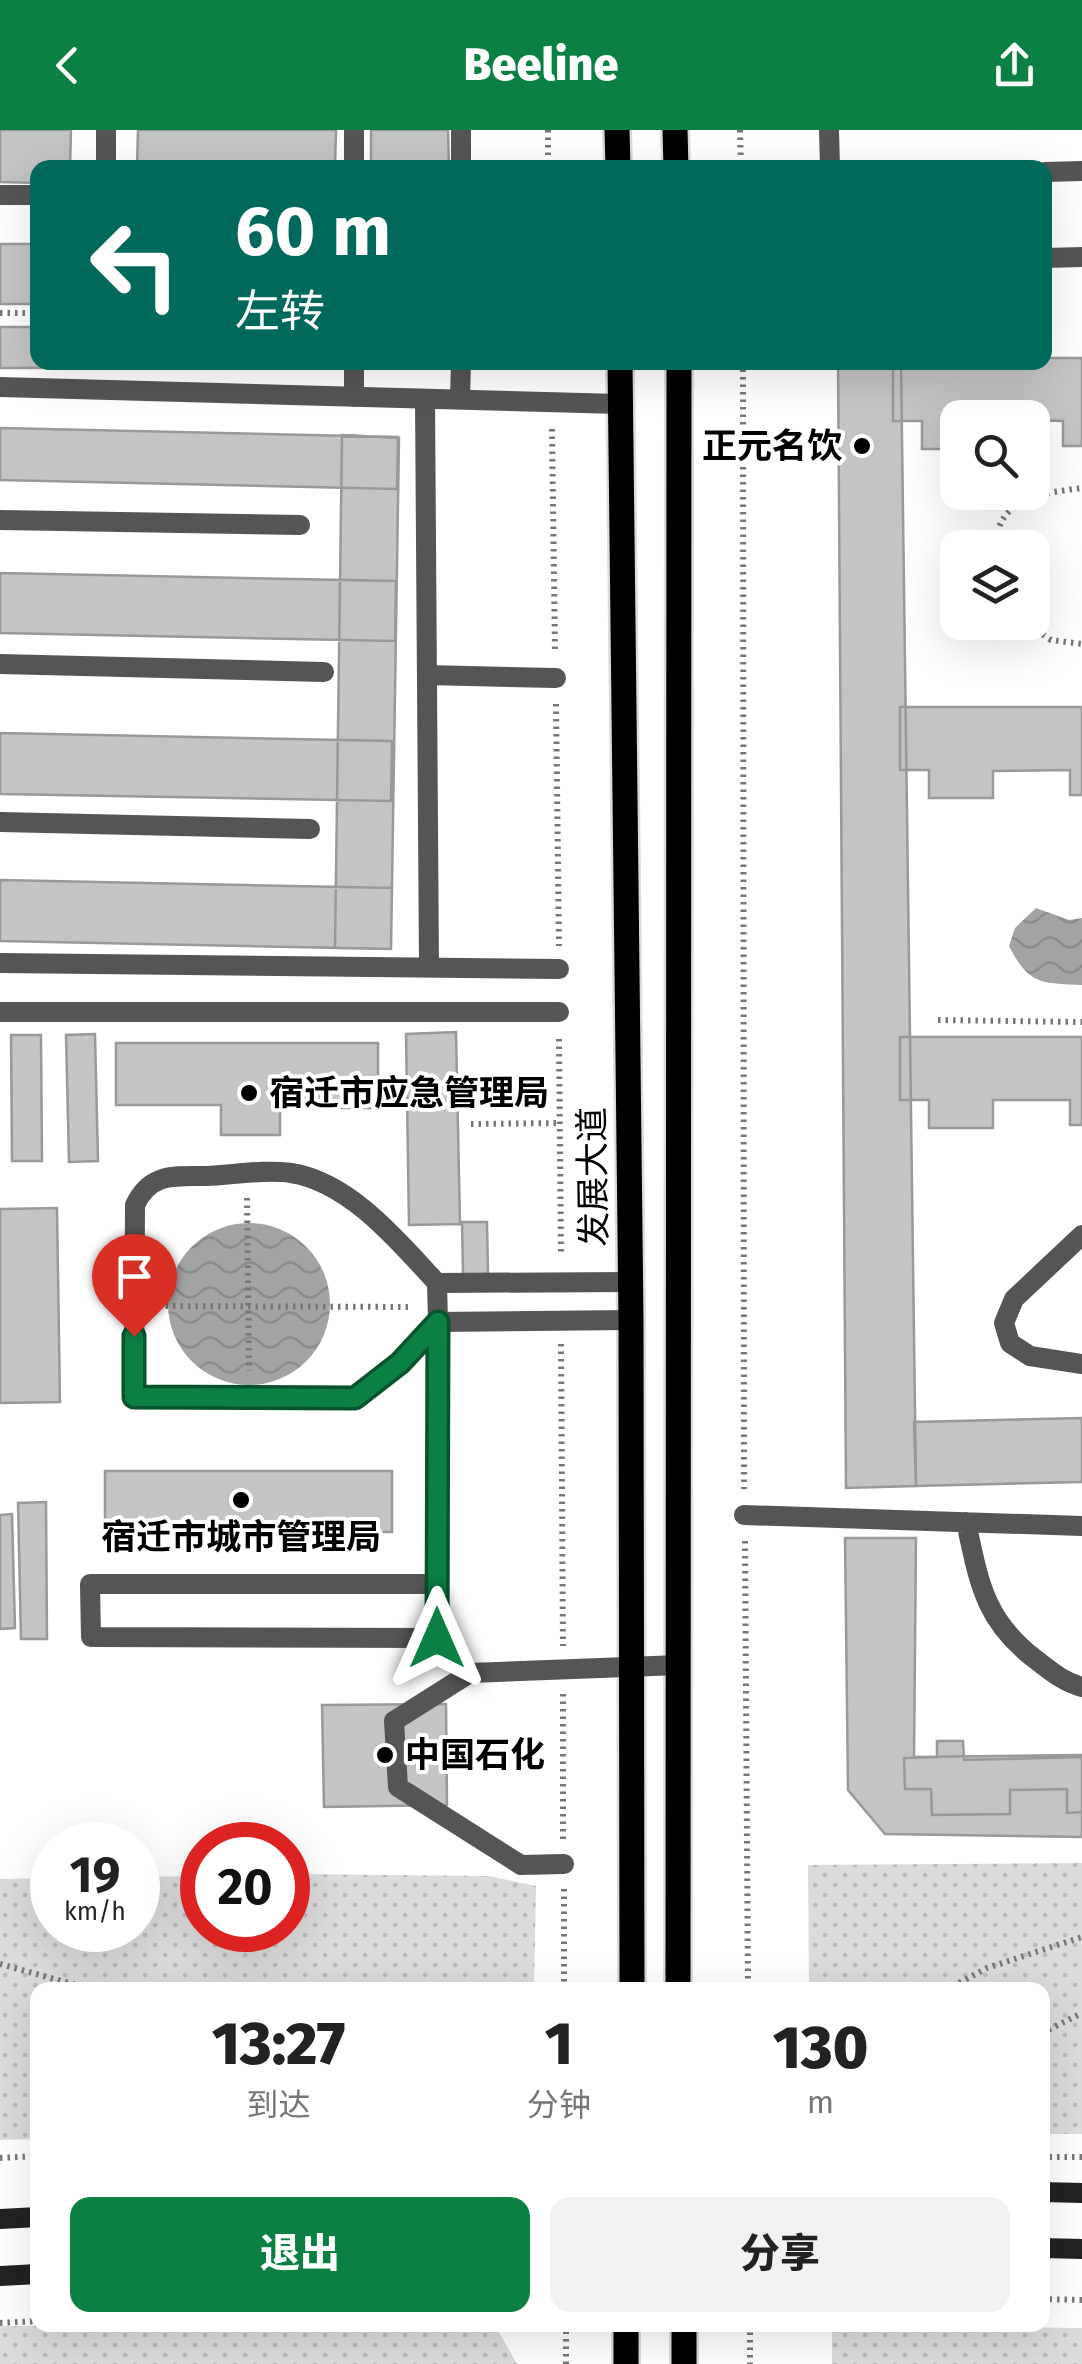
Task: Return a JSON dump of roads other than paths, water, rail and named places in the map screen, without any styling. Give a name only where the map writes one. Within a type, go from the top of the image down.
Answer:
[{"type":"main road","points":[[617,130],[618,160]]},
{"type":"main road","points":[[675,130],[676,160]]},
{"type":"main road","name":"发展大道","points":[[620,370],[631,1320],[632,1982]]},
{"type":"main road","points":[[678,1982],[679,370]]},
{"type":"main road","points":[[1050,2192],[1082,2193]]},
{"type":"main road","points":[[0,2219],[30,2217]]},
{"type":"main road","points":[[1050,2248],[1082,2249]]},
{"type":"main road","points":[[0,2276],[30,2274]]},
{"type":"main road","points":[[626,2332],[626,2364]]},
{"type":"main road","points":[[684,2332],[684,2364]]},
{"type":"street","points":[[106,130],[106,160]]},
{"type":"street","points":[[354,130],[354,160]]},
{"type":"street","points":[[461,160],[462,130]]},
{"type":"street","points":[[830,130],[830,160]]},
{"type":"street","points":[[1052,172],[1082,172]]},
{"type":"street","points":[[0,194],[30,195]]},
{"type":"street","points":[[1052,258],[1082,257]]},
{"type":"street","points":[[354,370],[354,397]]},
{"type":"street","points":[[460,370],[460,400]]},
{"type":"street","points":[[0,388],[619,404]]},
{"type":"street","points":[[425,399],[428,968]]},
{"type":"street","points":[[0,520],[300,525]]},
{"type":"street","points":[[0,664],[324,672]]},
{"type":"street","points":[[427,674],[556,678]]},
{"type":"street","points":[[0,822],[310,829]]},
{"type":"street","points":[[0,963],[559,969]]},
{"type":"street","points":[[0,1012],[559,1012]]},
{"type":"street","points":[[437,1314],[400,1363],[355,1398],[134,1397],[134,1205],[142,1189],[164,1176],[290,1173],[308,1178],[389,1231],[437,1283],[437,1314],[437,1584],[437,1638],[91,1637],[90,1584],[437,1584]]},
{"type":"street","points":[[1082,1235],[1014,1300],[1004,1323],[1010,1343],[1030,1356],[1082,1364]]},
{"type":"street","points":[[437,1283],[630,1282]]},
{"type":"street","points":[[437,1314],[631,1320]]},
{"type":"street","points":[[744,1515],[1082,1526]]},
{"type":"street","points":[[966,1522],[982,1594],[1006,1637],[1064,1682],[1082,1687]]},
{"type":"street","points":[[564,1864],[520,1864],[398,1787],[394,1720],[470,1673],[680,1665]]},
{"type":"water","points":[[1036,908],[1069,920],[1082,918],[1082,985],[1038,979],[1016,959],[1009,946],[1015,928]]},
{"type":"water","points":[[249,1223],[280,1230],[306,1247],[323,1273],[330,1304],[323,1335],[306,1361],[280,1378],[249,1385],[218,1378],[192,1361],[175,1335],[168,1304],[175,1273],[192,1247],[218,1230]]},
{"type":"place","name":"正元名饮","points":[[862,446]]},
{"type":"place","name":"宿迁市应急管理局","points":[[249,1093]]},
{"type":"place","name":"宿迁市城市管理局","points":[[241,1500]]},
{"type":"place","name":"中国石化","points":[[385,1755]]}]
